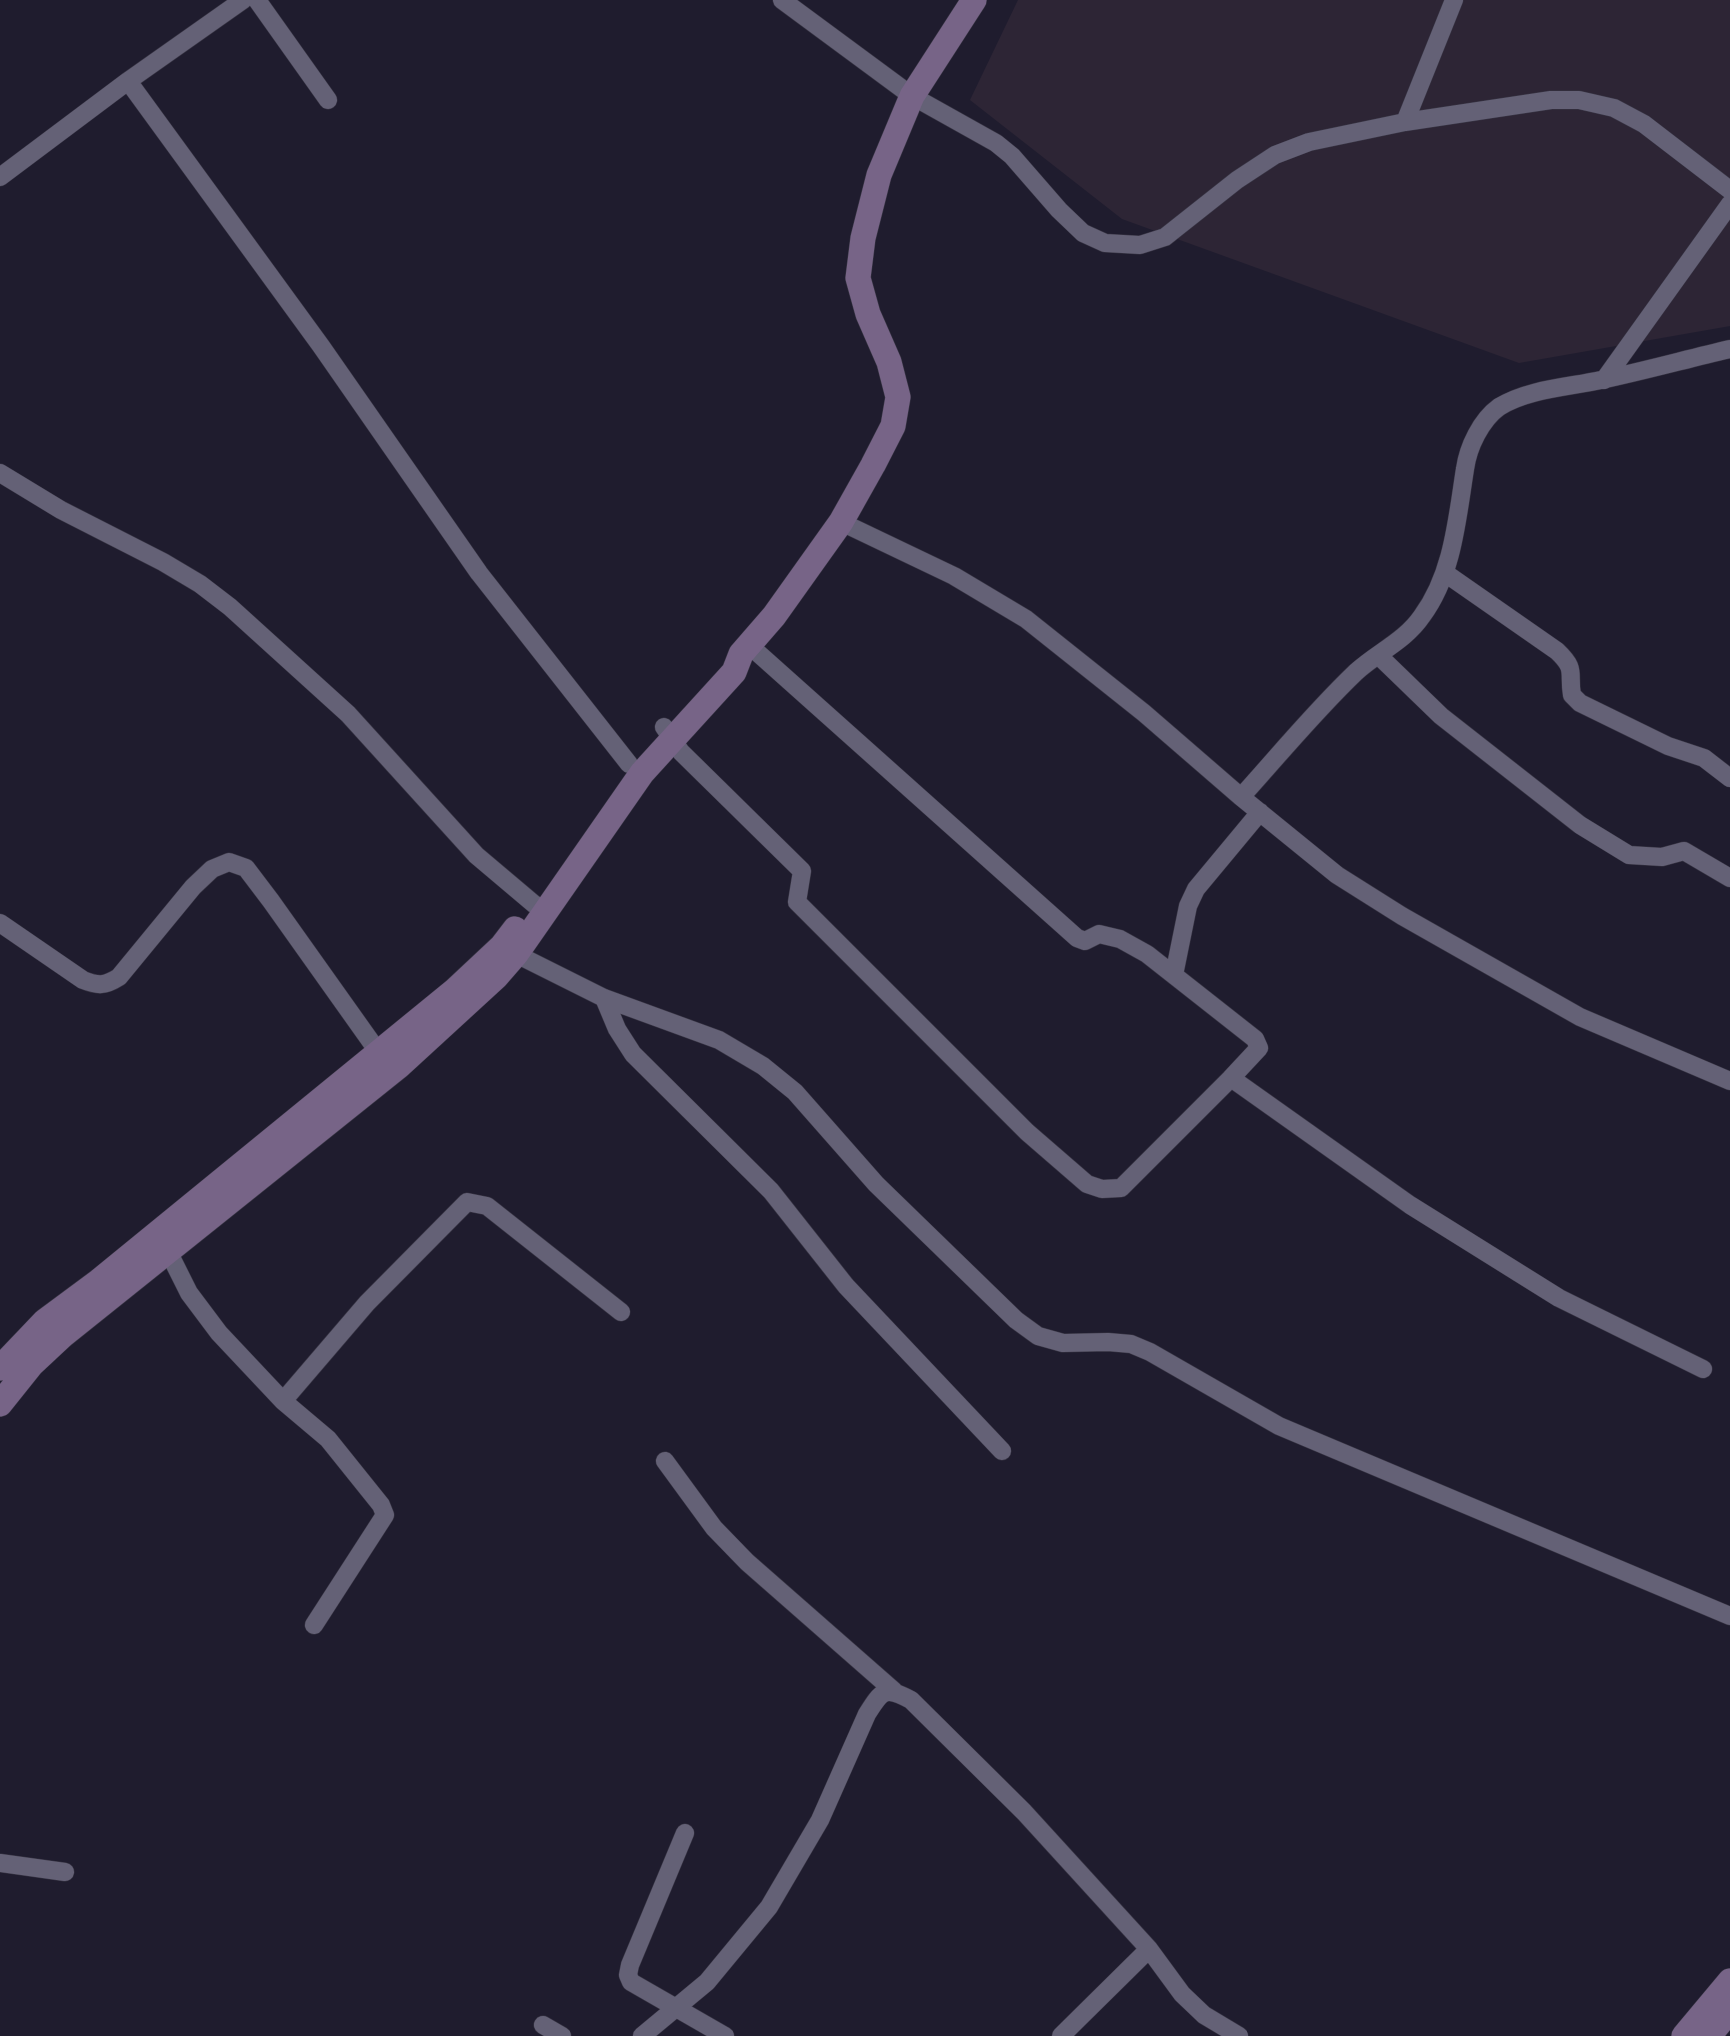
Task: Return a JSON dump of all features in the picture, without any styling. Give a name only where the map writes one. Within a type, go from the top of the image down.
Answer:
[{"type":"street","points":[[0,177],[128,81],[243,0]]},
{"type":"street","points":[[257,0],[328,100]]},
{"type":"street","points":[[782,0],[912,96],[996,143],[1012,156],[1059,210],[1083,233],[1105,243],[1140,246],[1165,236],[1237,180],[1275,155],[1309,142],[1405,122],[1550,100],[1579,100],[1614,108],[1644,124],[1730,190]]},
{"type":"street","points":[[1405,122],[1454,0]]},
{"type":"street","points":[[540,908],[629,764],[668,733],[734,672],[745,650],[774,616],[841,522],[874,465],[893,426],[898,397],[889,362],[868,314],[858,278],[863,238],[879,175],[912,96],[969,3]]},
{"type":"street","points":[[128,81],[321,346],[480,573],[629,764]]},
{"type":"street","points":[[1604,380],[1730,204]]},
{"type":"street","points":[[1241,797],[1331,696],[1363,665],[1403,638],[1422,616],[1445,573],[1462,492],[1465,466],[1477,431],[1498,408],[1525,396],[1604,380],[1730,349]]},
{"type":"street","points":[[0,473],[61,510],[163,562],[200,584],[230,607],[348,714],[476,855],[540,908]]},
{"type":"street","points":[[841,522],[954,576],[1026,619],[1144,713],[1241,797],[1337,875],[1402,916],[1580,1017],[1730,1081]]},
{"type":"street","points":[[1445,573],[1557,650],[1567,660],[1572,670],[1572,696],[1580,703],[1668,746],[1704,758],[1730,778]]},
{"type":"street","points":[[668,733],[681,752],[802,871],[797,902],[1026,1132],[1087,1184],[1102,1189],[1121,1188],[1259,1048],[1255,1039],[1147,954],[1120,940],[1099,934],[1084,941],[1076,938],[745,650]]},
{"type":"street","points":[[1378,655],[1441,716],[1580,825],[1629,855],[1662,858],[1684,850],[1730,878]]},
{"type":"street","points":[[164,1242],[399,1066],[496,977],[509,950],[637,781],[668,733]]},
{"type":"street","points":[[1174,975],[1188,906],[1196,889],[1260,812]]},
{"type":"street","points":[[0,923],[83,980],[97,986],[108,984],[119,977],[193,887],[212,869],[229,862],[246,868],[379,1053]]},
{"type":"street","points":[[509,950],[604,998],[719,1040],[742,1051],[763,1066],[795,1092],[876,1184],[1016,1320],[1038,1336],[1063,1343],[1108,1342],[1131,1344],[1150,1352],[1279,1426],[1730,1616]]},
{"type":"street","points":[[0,1404],[11,1358],[91,1311],[164,1242],[379,1053],[454,991],[509,950]]},
{"type":"street","points":[[604,998],[617,1029],[633,1054],[771,1191],[846,1286],[1002,1451]]},
{"type":"street","points":[[1231,1078],[1410,1205],[1559,1298],[1703,1369]]},
{"type":"street","points":[[283,1401],[367,1303],[467,1202],[487,1206],[621,1312]]},
{"type":"street","points":[[164,1242],[189,1293],[207,1318],[283,1401],[328,1439],[377,1499],[385,1515],[314,1625]]},
{"type":"street","points":[[665,1461],[714,1528],[747,1562],[894,1691],[911,1700],[1024,1812],[1149,1949],[1182,1994],[1204,2014],[1239,2036]]},
{"type":"street","points":[[642,2036],[707,1982],[769,1907],[820,1820],[867,1714],[876,1699],[884,1692],[894,1691]]},
{"type":"street","points":[[685,1833],[630,1965],[628,1975],[631,1982],[725,2036]]},
{"type":"street","points":[[0,1864],[65,1872]]},
{"type":"street","points":[[1061,2036],[1149,1949]]},
{"type":"street","points":[[1684,2036],[1730,1981]]},
{"type":"street","points":[[1709,2036],[1730,2010]]},
{"type":"street","points":[[544,2025],[562,2036]]},
{"type":"shaded area","points":[[1018,0],[1730,0],[1730,326],[1519,363],[1122,219],[970,100]]}]
